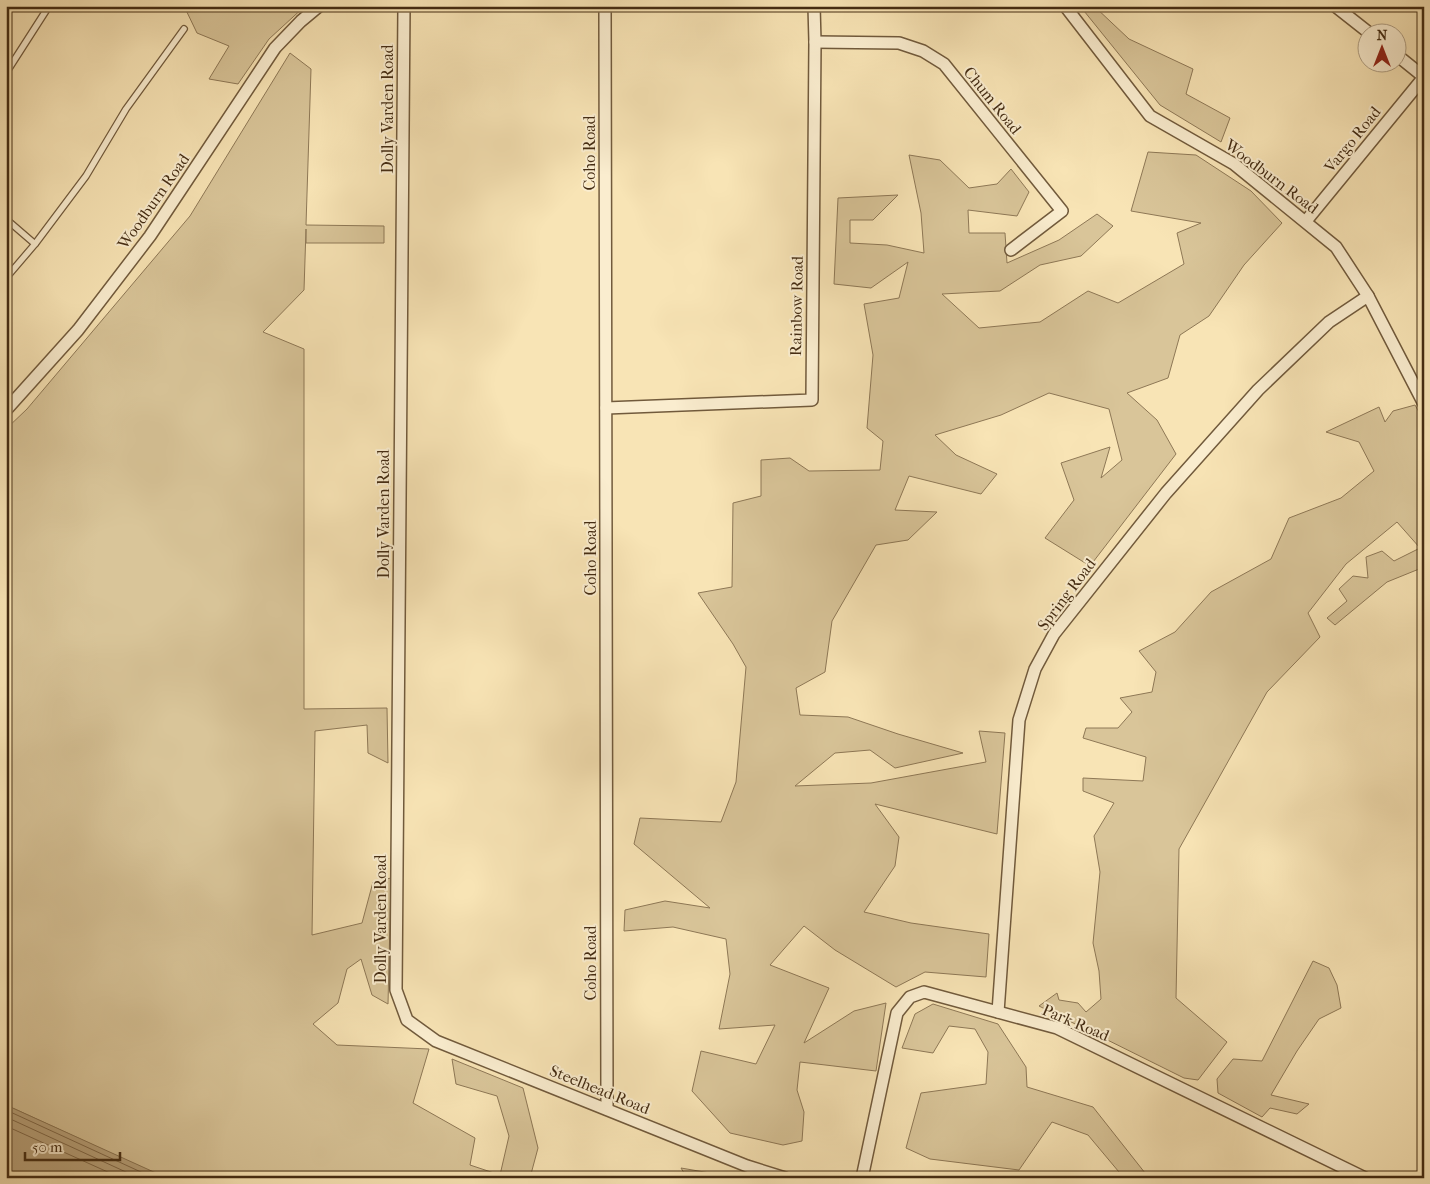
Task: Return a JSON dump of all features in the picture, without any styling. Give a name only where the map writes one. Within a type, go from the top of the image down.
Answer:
[{"type":"street","name":"Woodburn Road","points":[[6,410],[78,330],[150,236],[275,48],[301,20],[319,6]]},
{"type":"street","name":"Dolly Varden Road","points":[[404,6],[396,990],[407,1020]]},
{"type":"street","name":"Coho Road","points":[[605,6],[607,1109]]},
{"type":"street","name":"Rainbow Road","points":[[606,408],[812,400],[814,6]]},
{"type":"street","name":"Woodburn Road","points":[[1065,6],[1150,116],[1234,164],[1336,247],[1368,296],[1421,390],[1424,404]]},
{"type":"street","points":[[1335,6],[1358,24]]},
{"type":"street","name":"Chum Road","points":[[815,42],[899,43],[923,51],[944,64],[1062,211],[1011,250]]},
{"type":"street","points":[[1408,64],[1424,77]]},
{"type":"street","name":"Vargo Road","points":[[1306,221],[1424,77]]},
{"type":"street","name":"Spring Road","points":[[998,1012],[1020,720],[1034,669],[1054,634],[1166,492],[1258,390],[1329,322],[1368,296]]},
{"type":"street","name":"Park Road","points":[[862,1178],[897,1013],[910,997],[924,992],[1057,1028],[1365,1178]]},
{"type":"street","name":"Steelhead Road","points":[[407,1020],[436,1041],[747,1166],[785,1178]]},
{"type":"lane","points":[[6,73],[50,6]]},
{"type":"lane","points":[[6,278],[35,244],[86,176],[126,110],[184,28]]},
{"type":"lane","points":[[6,219],[35,244]]},
{"type":"shaded area","points":[[184,6],[305,6],[269,39],[238,84],[209,79],[229,46],[197,33]]},
{"type":"shaded area","points":[[1080,6],[1094,6],[1129,39],[1193,69],[1186,94],[1230,118],[1221,142],[1160,105]]},
{"type":"shaded area","points":[[290,53],[311,69],[306,225],[384,226],[384,243],[306,243],[306,229],[304,290],[263,332],[304,349],[304,709],[387,708],[388,763],[368,753],[367,725],[315,731],[312,935],[362,923],[373,882],[391,878],[388,1004],[372,995],[361,959],[347,969],[338,1003],[313,1024],[337,1045],[429,1049],[413,1103],[475,1138],[470,1165],[500,1175],[509,1136],[497,1096],[456,1084],[452,1059],[523,1088],[538,1148],[531,1174],[545,1178],[165,1178],[6,1105],[6,429],[27,409],[190,216]]},
{"type":"shaded area","points":[[1148,152],[1196,155],[1251,191],[1282,223],[1244,265],[1209,316],[1180,335],[1168,378],[1127,393],[1157,420],[1176,454],[1090,566],[1045,538],[1074,500],[1061,463],[1110,447],[1101,478],[1122,460],[1109,409],[1049,393],[1001,415],[935,435],[956,455],[997,474],[981,494],[909,476],[895,510],[937,512],[908,540],[876,545],[832,621],[825,672],[796,688],[800,715],[848,717],[963,753],[895,768],[870,750],[835,753],[795,786],[871,783],[986,762],[979,731],[1005,733],[997,834],[875,804],[899,837],[895,866],[864,912],[911,923],[989,934],[986,977],[925,972],[896,987],[835,950],[804,926],[770,965],[829,988],[804,1043],[854,1011],[886,1003],[876,1071],[800,1062],[797,1090],[804,1112],[802,1141],[783,1145],[730,1133],[692,1091],[701,1051],[756,1064],[775,1025],[719,1029],[730,974],[726,939],[673,927],[624,931],[625,910],[665,901],[710,908],[634,844],[640,818],[721,822],[736,782],[746,667],[733,644],[698,593],[732,587],[733,503],[761,496],[761,460],[790,458],[809,471],[880,470],[883,441],[867,428],[873,355],[864,304],[899,298],[908,262],[871,288],[834,284],[838,198],[898,195],[873,220],[850,220],[850,243],[887,245],[924,253],[921,213],[909,155],[940,160],[969,188],[997,184],[1011,169],[1029,192],[1017,216],[968,210],[969,233],[1005,233],[1007,263],[1059,240],[1097,214],[1113,226],[1081,256],[1040,265],[1000,291],[942,294],[979,328],[1040,322],[1088,291],[1118,303],[1184,264],[1177,233],[1201,223],[1131,211]]},
{"type":"shaded area","points":[[1415,405],[1424,421],[1424,567],[1387,582],[1335,625],[1327,618],[1347,601],[1339,589],[1353,576],[1368,578],[1366,557],[1382,551],[1394,561],[1420,548],[1397,522],[1346,564],[1308,613],[1320,637],[1267,692],[1179,849],[1176,998],[1227,1042],[1198,1080],[1184,1078],[1039,1006],[1057,993],[1059,1000],[1078,1003],[1086,1012],[1101,999],[1099,971],[1093,943],[1100,872],[1094,836],[1114,803],[1083,791],[1083,778],[1143,781],[1146,757],[1083,738],[1086,728],[1118,728],[1132,712],[1120,698],[1152,692],[1156,672],[1139,651],[1175,632],[1211,592],[1271,559],[1289,518],[1341,498],[1374,471],[1359,442],[1326,432],[1379,407],[1385,422],[1393,411]]},
{"type":"shaded area","points":[[1313,961],[1329,968],[1337,985],[1341,1008],[1319,1019],[1297,1051],[1271,1095],[1309,1104],[1297,1114],[1270,1108],[1262,1117],[1218,1093],[1217,1079],[1233,1059],[1262,1061]]},
{"type":"shaded area","points":[[933,1004],[998,1024],[1026,1067],[1027,1087],[1093,1107],[1149,1178],[1124,1178],[1088,1135],[1052,1122],[1019,1170],[930,1159],[906,1148],[921,1093],[986,1084],[988,1052],[975,1029],[949,1026],[933,1053],[902,1048],[915,1014]]},
{"type":"shaded area","points":[[681,1168],[739,1178],[687,1178]]},
{"type":"water","points":[[6,1105],[156,1173],[165,1178],[6,1178]]}]
